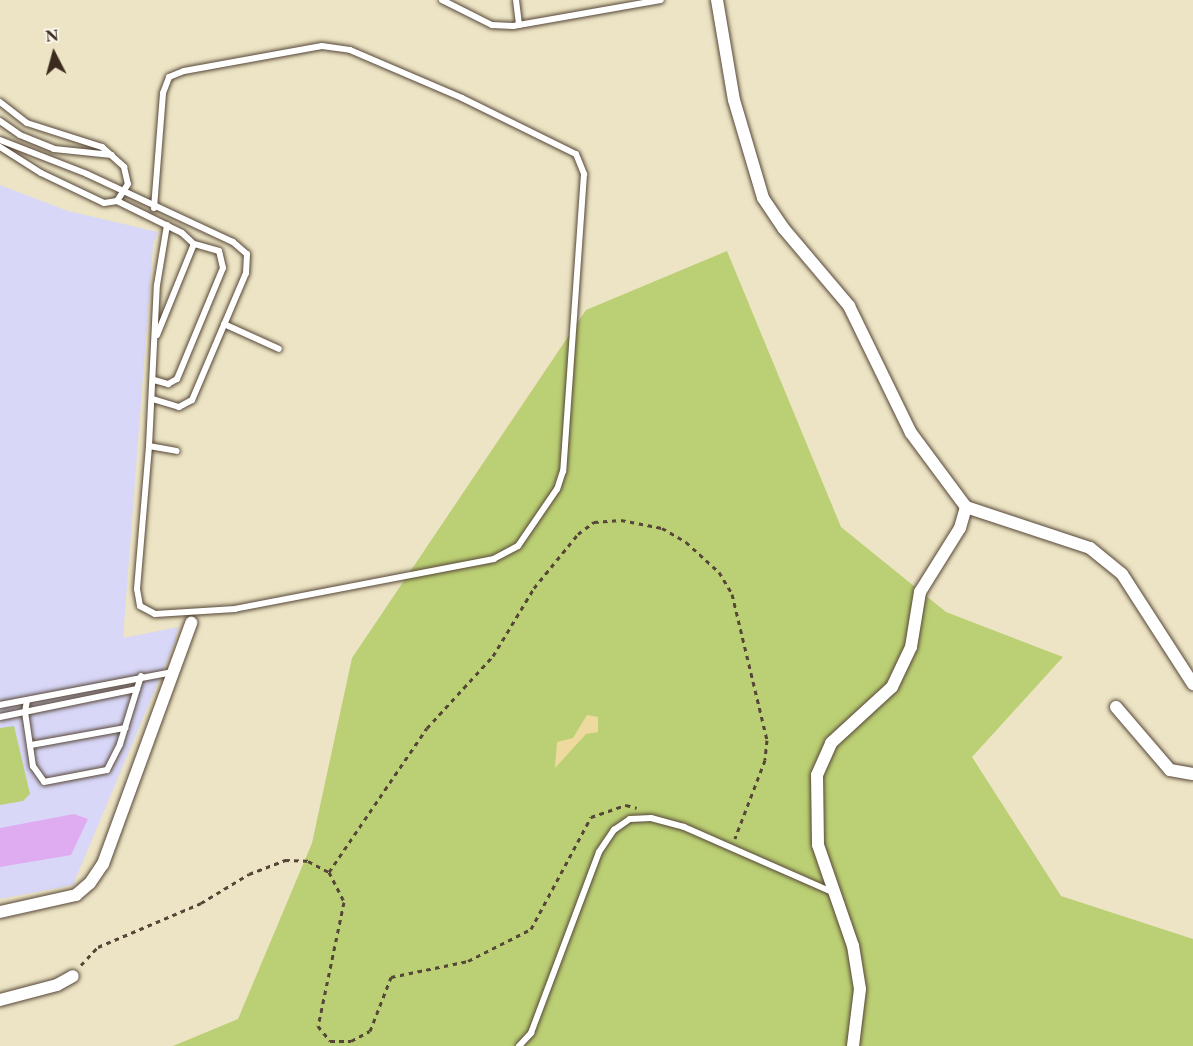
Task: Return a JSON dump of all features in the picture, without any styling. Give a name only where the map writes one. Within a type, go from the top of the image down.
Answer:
[{"type":"street","points":[[717,0],[734,100],[763,198],[784,229],[849,306],[910,434],[966,507],[1090,548],[1122,574],[1193,684]]},
{"type":"street","points":[[853,1046],[860,989],[853,946],[818,844],[817,775],[831,742],[892,687],[911,647],[920,592],[960,528],[966,507]]},
{"type":"street","points":[[0,912],[76,895],[90,883],[103,864],[193,619]]},
{"type":"street","points":[[1116,706],[1170,770],[1193,774]]},
{"type":"street","points":[[0,1000],[57,985],[73,976]]},
{"type":"lane","points":[[442,0],[492,25],[519,25],[661,0]]},
{"type":"lane","points":[[516,0],[519,25]]},
{"type":"lane","points":[[154,208],[163,93],[169,77],[184,71],[322,46],[350,50],[462,98],[576,154],[584,166],[563,471],[557,489],[518,546],[494,559],[193,619],[146,612],[137,598],[154,380],[158,268],[167,225]]},
{"type":"lane","points":[[0,102],[27,123],[90,141],[112,155],[128,175],[125,194],[117,201],[104,203],[41,173],[0,147]]},
{"type":"lane","points":[[0,121],[20,135],[54,149],[112,155]]},
{"type":"lane","points":[[0,140],[241,246],[249,263],[192,400],[178,407],[152,399]]},
{"type":"lane","points":[[117,201],[186,235],[194,244],[214,247],[223,256],[223,268],[180,375],[168,384],[154,380]]},
{"type":"lane","points":[[214,247],[220,236]]},
{"type":"lane","points":[[155,341],[194,244]]},
{"type":"lane","points":[[224,324],[279,349]]},
{"type":"lane","points":[[149,447],[177,451]]},
{"type":"lane","points":[[0,705],[141,676],[173,672]]},
{"type":"lane","points":[[27,700],[25,712],[33,766],[44,782],[107,770],[125,728],[141,676]]},
{"type":"lane","points":[[0,717],[137,689]]},
{"type":"lane","points":[[31,745],[125,728]]},
{"type":"lane","points":[[519,1046],[531,1033],[599,852],[614,830],[630,819],[651,818],[732,848],[834,893]]},
{"type":"path","points":[[329,872],[427,728],[493,656],[534,588],[578,534],[594,522],[621,520],[662,528],[694,549],[718,573],[732,594],[767,740],[765,760],[732,848]]},
{"type":"path","points":[[73,976],[98,947],[201,903],[270,865],[285,860],[308,861],[329,872],[344,902],[318,1026],[321,1034],[338,1043],[370,1031],[391,977],[468,962],[531,929],[591,817],[626,806],[637,807],[651,818]]},
{"type":"shaded area","points":[[0,185],[68,211],[158,232],[153,245],[123,638],[178,627],[175,642],[73,885],[0,899]]},
{"type":"green space","points":[[727,251],[841,527],[946,612],[1063,657],[972,757],[1061,896],[1193,939],[1193,1046],[173,1046],[238,1019],[312,843],[352,658],[586,310]]},
{"type":"green space","points":[[14,726],[30,794],[23,801],[0,805],[0,728]]},
{"type":"sand","points":[[587,715],[598,717],[598,732],[586,734],[555,768],[557,742],[573,738]]},
{"type":"building","points":[[74,814],[88,819],[71,855],[0,867],[0,828]]}]
